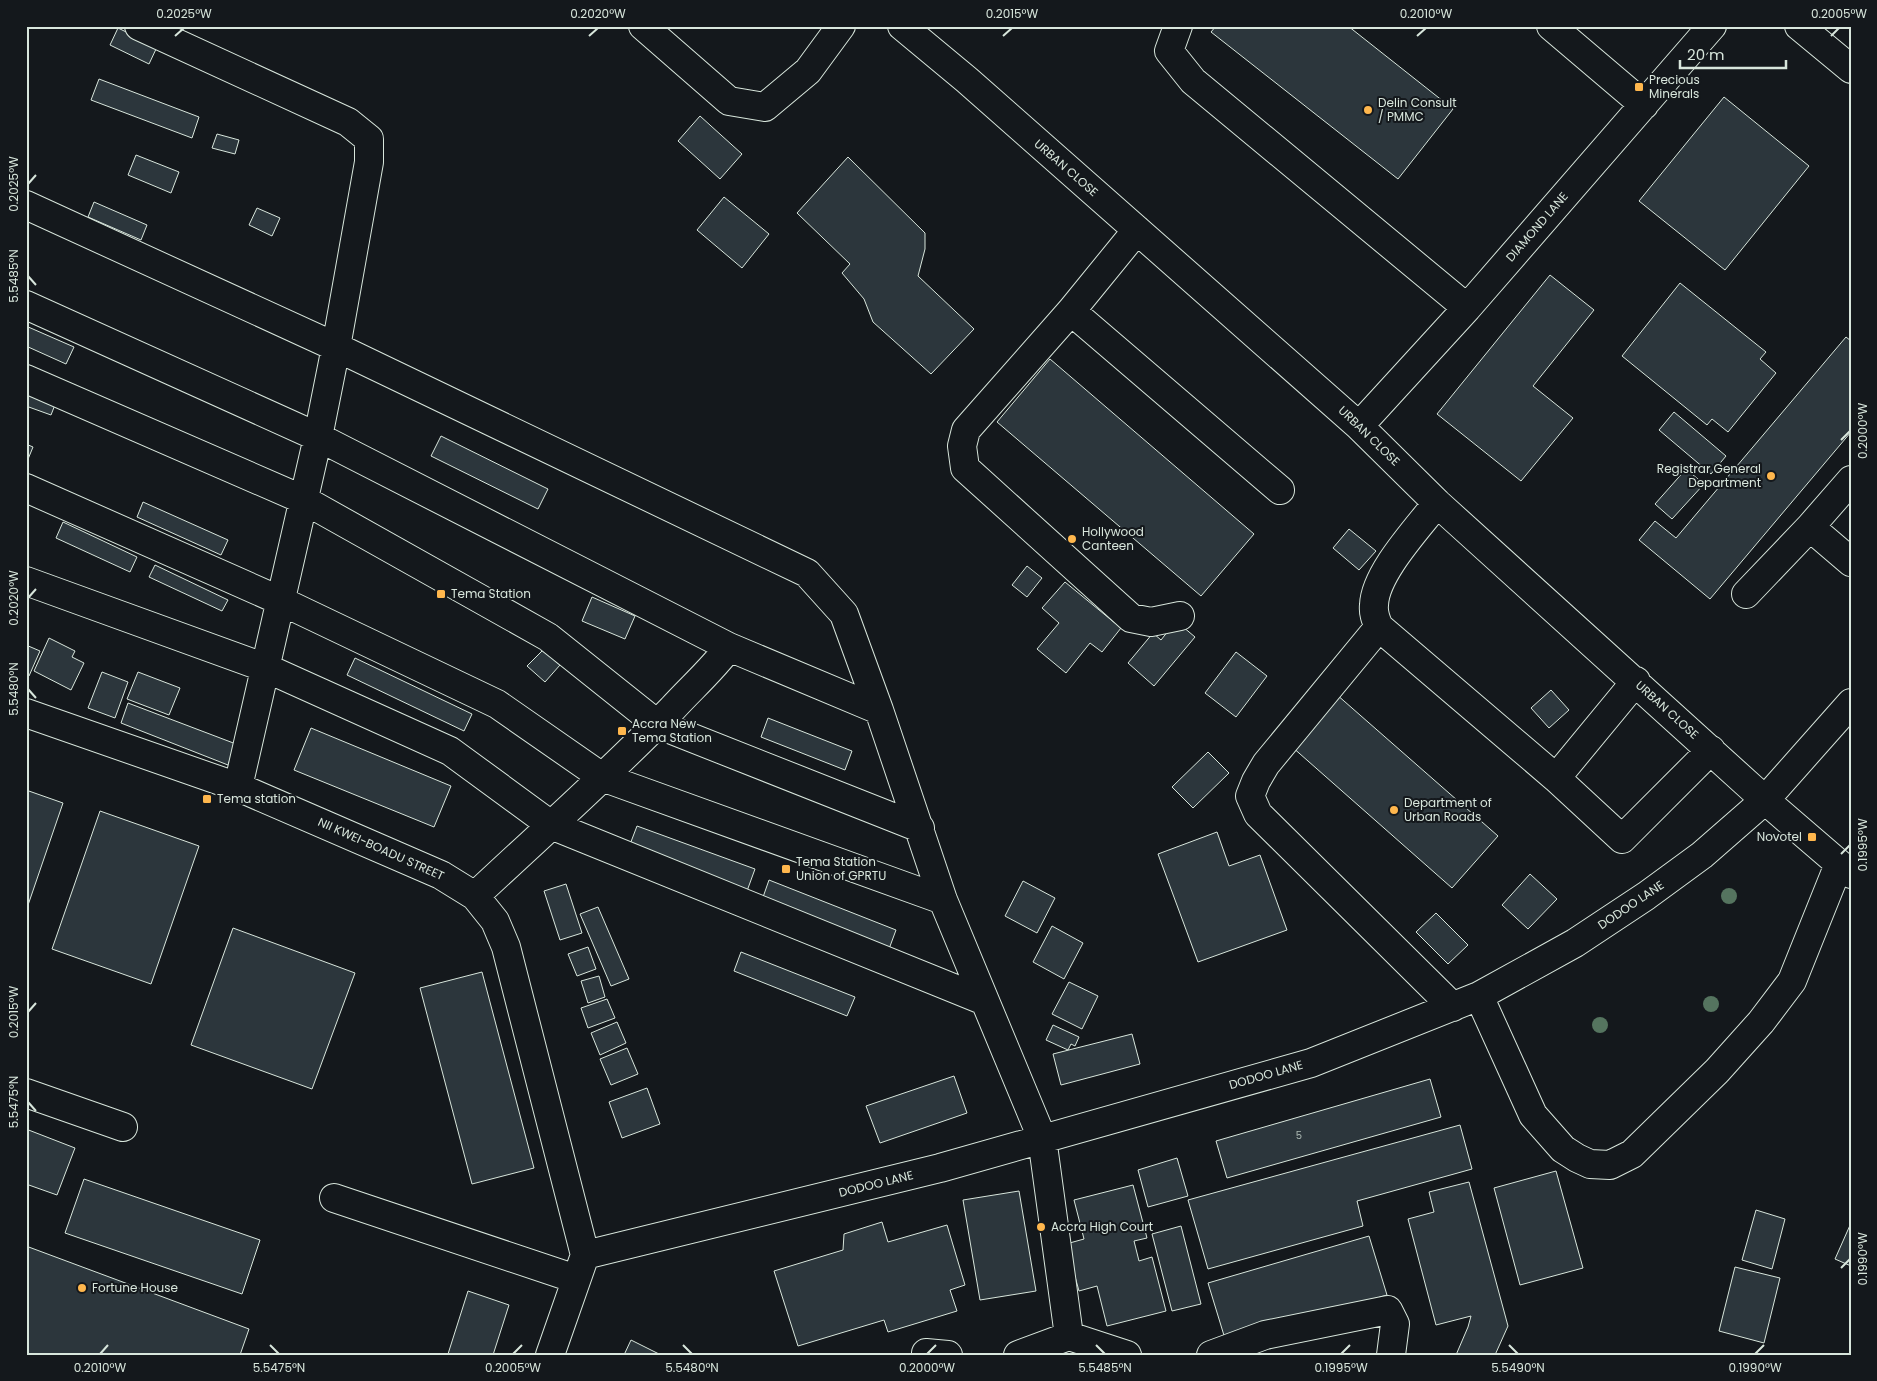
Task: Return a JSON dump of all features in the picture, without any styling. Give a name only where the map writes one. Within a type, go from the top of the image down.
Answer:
[{"type":"street","points":[[139,26],[348,122],[369,139],[368,162],[336,347],[318,437],[238,787]]},
{"type":"street","points":[[643,26],[728,100],[765,107],[808,71],[841,26]]},
{"type":"street","name":"URBAN CLOSE","points":[[902,26],[967,80],[1359,426],[1438,503],[1765,800],[1845,869]]},
{"type":"street","points":[[1178,26],[1169,51],[1193,81],[1467,308]]},
{"type":"street","points":[[1551,26],[1644,105]]},
{"type":"street","name":"DIAMOND LANE","points":[[1359,426],[1467,308],[1712,26]]},
{"type":"street","points":[[1799,26],[1851,69]]},
{"type":"street","points":[[26,205],[336,347],[807,573],[844,614],[920,828],[943,900],[1042,1138],[1069,1336]]},
{"type":"street","points":[[1137,230],[1071,311],[966,430],[962,446],[965,468],[1131,618],[1151,622],[1180,616]]},
{"type":"street","points":[[26,305],[318,437],[729,647],[879,710]]},
{"type":"street","points":[[1071,311],[1280,490]]},
{"type":"street","points":[[26,379],[304,500],[548,636],[657,724],[920,828]]},
{"type":"street","points":[[1746,594],[1851,480]]},
{"type":"street","points":[[26,488],[281,601],[497,704],[602,777],[943,900]]},
{"type":"street","points":[[1438,503],[1392,561],[1379,585],[1374,603],[1374,617],[1379,627],[1556,778],[1622,839],[1711,750]]},
{"type":"street","points":[[1810,526],[1851,562]]},
{"type":"street","points":[[26,582],[266,668],[450,750],[551,825],[985,1001]]},
{"type":"street","points":[[1379,627],[1266,764],[1250,796],[1258,814],[1453,1006]]},
{"type":"street","points":[[476,896],[657,724],[715,666],[729,647]]},
{"type":"street","points":[[1556,778],[1636,681]]},
{"type":"street","name":"DODOO LANE","points":[[581,1267],[1311,1063],[1479,996],[1575,943],[1646,896],[1702,855],[1765,800],[1851,703]]},
{"type":"street","name":"NII KWEI-BOADU STREET","points":[[26,713],[238,787],[441,874],[476,896],[494,921],[506,947],[581,1267]]},
{"type":"street","points":[[1479,996],[1533,1115],[1562,1149],[1590,1164],[1610,1165],[1632,1154],[1717,1071],[1766,1015],[1792,981],[1845,869]]},
{"type":"street","points":[[26,1093],[124,1127]]},
{"type":"street","points":[[334,1198],[581,1267],[550,1355]]},
{"type":"street","points":[[1211,1355],[1265,1336],[1388,1310],[1395,1324],[1391,1355]]},
{"type":"street","points":[[1018,1355],[1069,1336],[1127,1355]]},
{"type":"building","points":[[1216,26],[1348,26],[1453,109],[1398,179],[1211,32]]},
{"type":"building","points":[[118,28],[157,47],[149,64],[110,45]]},
{"type":"building","points":[[99,79],[199,117],[192,138],[91,100]]},
{"type":"building","points":[[1724,97],[1809,166],[1725,270],[1639,201]]},
{"type":"building","points":[[700,116],[742,154],[720,179],[678,141]]},
{"type":"building","points":[[217,134],[239,140],[235,154],[212,148]]},
{"type":"building","points":[[136,155],[179,172],[171,193],[128,175]]},
{"type":"building","points":[[848,157],[925,233],[925,249],[918,276],[974,329],[931,374],[873,322],[864,299],[842,273],[850,264],[797,213]]},
{"type":"building","points":[[724,197],[769,234],[742,268],[697,230]]},
{"type":"building","points":[[94,202],[147,225],[141,240],[88,217]]},
{"type":"building","points":[[257,208],[280,218],[272,236],[249,225]]},
{"type":"building","points":[[1550,275],[1594,310],[1533,386],[1573,418],[1521,481],[1437,414]]},
{"type":"building","points":[[1680,283],[1766,352],[1760,359],[1776,373],[1728,432],[1712,419],[1707,425],[1622,356]]},
{"type":"building","points":[[26,326],[74,347],[66,364],[26,346]]},
{"type":"building","name":"Registrar General Department","points":[[1846,337],[1851,341],[1851,432],[1710,599],[1639,540],[1655,521],[1676,538]]},
{"type":"building","points":[[1050,359],[1254,534],[1201,596],[997,422]]},
{"type":"building","points":[[26,385],[58,397],[51,415],[26,406]]},
{"type":"building","points":[[1674,412],[1726,456],[1711,474],[1659,430]]},
{"type":"building","points":[[441,436],[548,489],[538,509],[431,456]]},
{"type":"building","points":[[26,444],[33,447],[26,464]]},
{"type":"building","points":[[1686,469],[1704,484],[1672,519],[1655,504]]},
{"type":"building","points":[[143,502],[228,540],[221,555],[137,517]]},
{"type":"building","points":[[63,522],[137,557],[130,572],[56,538]]},
{"type":"building","points":[[1349,529],[1376,551],[1359,570],[1333,548]]},
{"type":"building","points":[[155,565],[228,600],[222,611],[149,577]]},
{"type":"building","points":[[1027,566],[1042,578],[1027,597],[1012,585]]},
{"type":"building","points":[[1065,582],[1121,628],[1102,652],[1090,643],[1066,673],[1037,649],[1059,623],[1042,608]]},
{"type":"building","points":[[592,597],[635,616],[625,639],[582,621]]},
{"type":"building","points":[[1176,621],[1195,637],[1154,686],[1128,663],[1153,633],[1161,640]]},
{"type":"building","points":[[49,638],[75,651],[72,657],[84,663],[71,690],[34,671]]},
{"type":"building","points":[[26,645],[40,651],[29,676],[26,675]]},
{"type":"building","points":[[543,650],[560,665],[545,682],[527,666]]},
{"type":"building","points":[[1236,652],[1267,676],[1236,717],[1205,693]]},
{"type":"building","points":[[355,658],[472,714],[464,731],[347,675]]},
{"type":"building","points":[[102,672],[128,682],[115,718],[88,708]]},
{"type":"building","points":[[138,672],[180,688],[169,715],[127,699]]},
{"type":"building","points":[[1551,690],[1569,710],[1549,728],[1531,708]]},
{"type":"building","points":[[1336,694],[1498,836],[1452,888],[1291,746]]},
{"type":"building","points":[[128,703],[236,744],[228,765],[121,723]]},
{"type":"building","points":[[768,718],[852,751],[845,770],[761,737]]},
{"type":"building","points":[[311,728],[451,786],[434,827],[294,770]]},
{"type":"building","points":[[1208,752],[1229,773],[1193,808],[1172,787]]},
{"type":"building","points":[[26,790],[63,803],[26,911]]},
{"type":"building","points":[[100,811],[199,846],[151,984],[52,949]]},
{"type":"building","points":[[637,826],[755,869],[747,891],[629,847]]},
{"type":"building","points":[[1217,832],[1229,866],[1260,855],[1287,930],[1198,962],[1158,854]]},
{"type":"building","points":[[1530,874],[1557,899],[1528,929],[1502,905]]},
{"type":"building","points":[[769,880],[896,930],[889,949],[762,900]]},
{"type":"building","points":[[1023,881],[1055,898],[1037,933],[1005,916]]},
{"type":"building","points":[[566,884],[582,933],[560,940],[544,891]]},
{"type":"building","points":[[598,907],[629,979],[611,986],[580,914]]},
{"type":"building","points":[[1436,913],[1468,945],[1448,964],[1416,932]]},
{"type":"building","points":[[1052,926],[1083,943],[1064,979],[1033,962]]},
{"type":"building","points":[[233,928],[355,973],[312,1089],[191,1045]]},
{"type":"building","points":[[588,947],[596,969],[577,976],[568,954]]},
{"type":"building","points":[[741,952],[855,997],[847,1016],[734,971]]},
{"type":"building","points":[[482,972],[534,1168],[472,1184],[420,988]]},
{"type":"building","points":[[599,976],[605,997],[588,1003],[581,981]]},
{"type":"building","points":[[1069,982],[1098,996],[1082,1029],[1052,1014]]},
{"type":"building","points":[[607,999],[615,1018],[588,1028],[581,1008]]},
{"type":"building","points":[[617,1022],[626,1043],[600,1055],[591,1033]]},
{"type":"building","points":[[1053,1025],[1079,1037],[1075,1046],[1071,1044],[1068,1050],[1046,1040]]},
{"type":"building","points":[[1132,1034],[1140,1064],[1061,1085],[1053,1054]]},
{"type":"building","points":[[627,1048],[638,1074],[611,1085],[600,1059]]},
{"type":"building","points":[[954,1076],[967,1113],[880,1143],[866,1106]]},
{"type":"building","points":[[1430,1079],[1441,1117],[1227,1178],[1216,1141]]},
{"type":"building","points":[[647,1088],[660,1124],[622,1138],[609,1102]]},
{"type":"building","points":[[1460,1125],[1472,1169],[1357,1201],[1363,1226],[1208,1269],[1188,1200]]},
{"type":"building","points":[[26,1129],[75,1148],[57,1195],[26,1184]]},
{"type":"building","points":[[1177,1158],[1188,1196],[1148,1207],[1138,1170]]},
{"type":"building","points":[[1556,1171],[1583,1268],[1520,1285],[1494,1188]]},
{"type":"building","points":[[84,1179],[260,1240],[242,1294],[65,1233]]},
{"type":"building","points":[[1469,1182],[1508,1326],[1495,1355],[1456,1355],[1471,1316],[1436,1325],[1408,1219],[1434,1212],[1429,1192]]},
{"type":"building","points":[[1133,1185],[1147,1238],[1134,1241],[1139,1261],[1152,1257],[1166,1311],[1107,1326],[1097,1286],[1079,1291],[1066,1244],[1084,1239],[1074,1200]]},
{"type":"building","points":[[1019,1191],[1036,1291],[980,1300],[963,1200]]},
{"type":"building","points":[[1756,1210],[1785,1219],[1772,1269],[1742,1260]]},
{"type":"building","points":[[882,1222],[888,1242],[947,1225],[965,1285],[950,1290],[957,1311],[888,1332],[884,1320],[798,1346],[774,1271],[843,1250],[844,1234]]},
{"type":"building","points":[[1851,1223],[1851,1266],[1835,1259]]},
{"type":"building","points":[[1181,1226],[1201,1304],[1172,1311],[1152,1234]]},
{"type":"building","points":[[1369,1236],[1387,1295],[1226,1342],[1208,1283]]},
{"type":"building","name":"Fortune House","points":[[26,1246],[249,1329],[240,1355],[26,1355]]},
{"type":"building","points":[[1735,1267],[1780,1278],[1764,1343],[1719,1331]]},
{"type":"building","points":[[468,1291],[509,1305],[493,1355],[448,1354]]},
{"type":"building","points":[[631,1340],[661,1355],[624,1355]]},
{"type":"place","name":"Precious Minerals","points":[[1639,87]]},
{"type":"place","name":"Delin Consult / PMMC","points":[[1368,110]]},
{"type":"place","name":"Registrar General Department","points":[[1771,476]]},
{"type":"place","name":"Hollywood Canteen","points":[[1072,539]]},
{"type":"place","name":"Tema Station","points":[[441,594]]},
{"type":"place","name":"Accra New Tema Station","points":[[622,731]]},
{"type":"place","name":"Tema station","points":[[207,799]]},
{"type":"place","name":"Department of Urban Roads","points":[[1394,810]]},
{"type":"place","name":"Novotel","points":[[1812,837]]},
{"type":"place","name":"Tema Station Union of GPRTU","points":[[786,869]]},
{"type":"place","name":"Accra High Court","points":[[1041,1227]]},
{"type":"place","name":"Fortune House","points":[[82,1288]]}]
